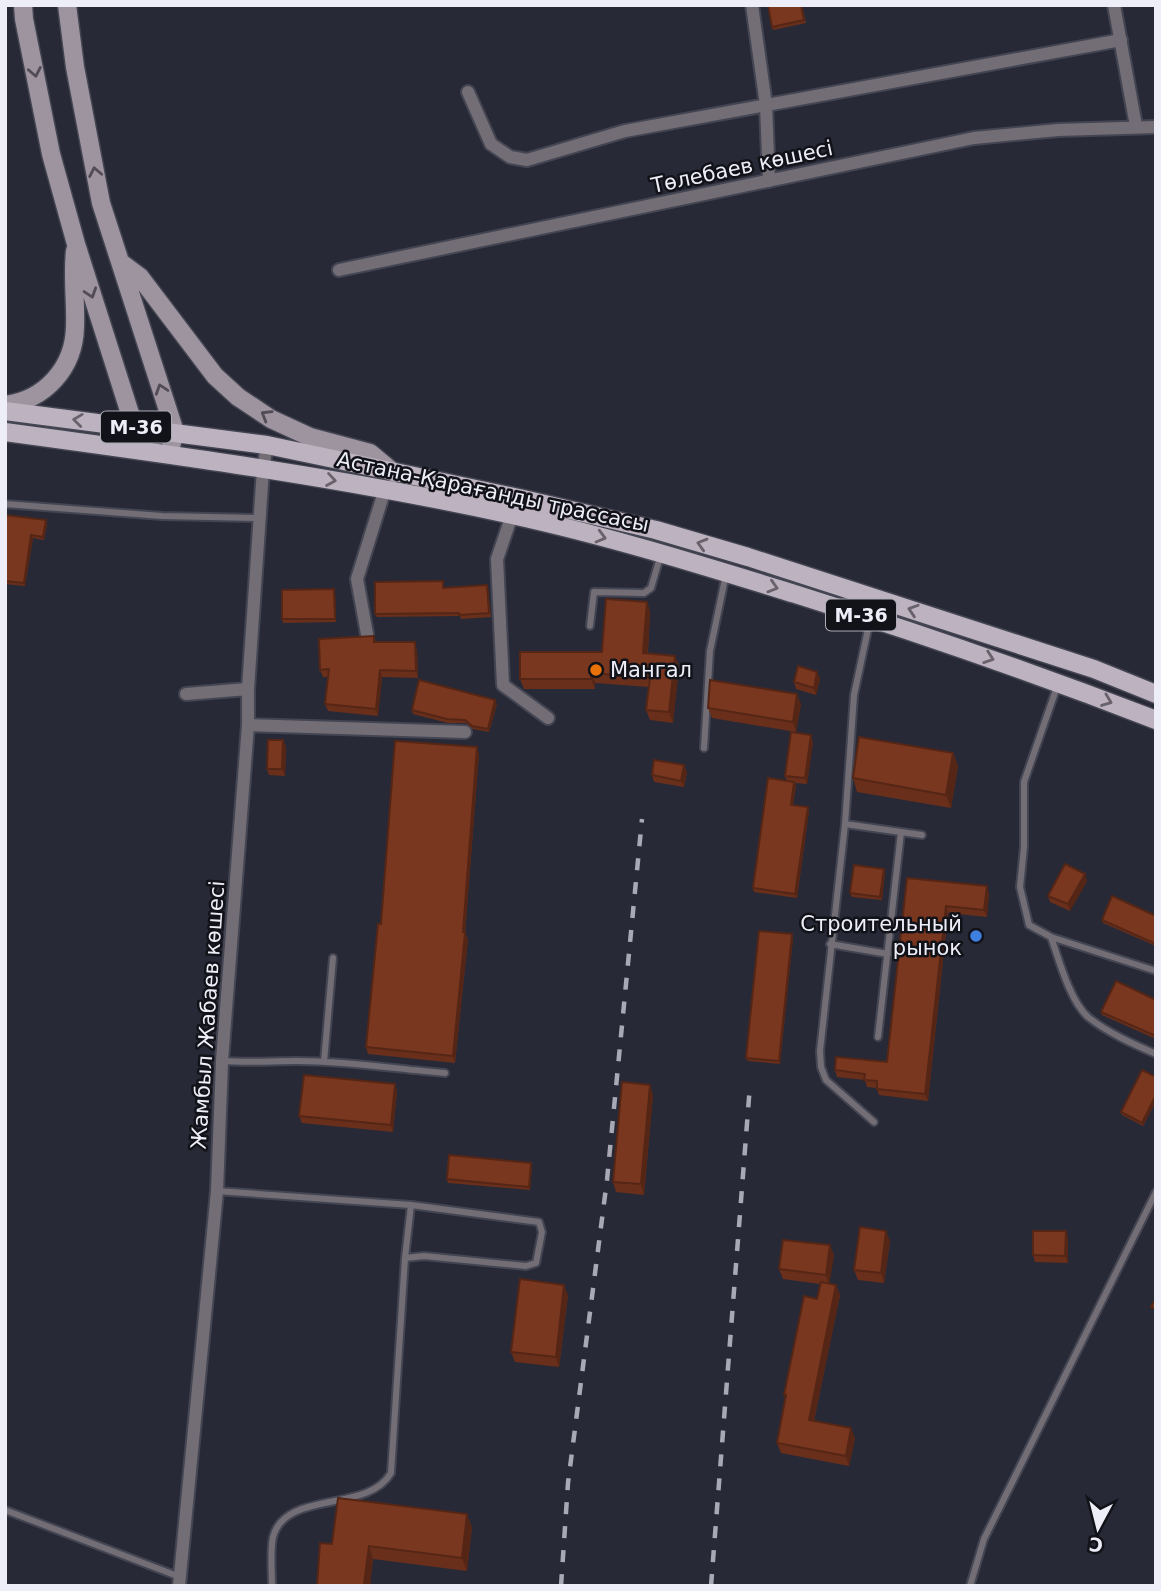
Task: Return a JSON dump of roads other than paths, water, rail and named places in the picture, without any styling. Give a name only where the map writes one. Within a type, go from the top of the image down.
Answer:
[{"type":"main road","points":[[23,5],[51,154],[139,450]]},
{"type":"main road","points":[[66,5],[101,203],[175,432],[169,454]]},
{"type":"main road","points":[[5,405],[17,404],[38,395],[61,372],[75,330],[72,275],[76,244]]},
{"type":"main road","points":[[120,262],[140,277],[215,376],[238,397],[271,419],[310,437],[370,453],[394,473]]},
{"type":"main road","name":"Астана-Қарағанды трассасы","points":[[5,411],[267,445],[656,530],[1094,669],[1156,694]]},
{"type":"main road","name":"Астана-Қарағанды трассасы","points":[[5,432],[169,454],[386,489],[512,515],[661,552],[871,618],[1058,682],[1156,720]]},
{"type":"street","points":[[751,5],[766,105],[769,181]]},
{"type":"street","points":[[1114,5],[1136,126]]},
{"type":"street","points":[[468,92],[491,144],[510,157],[527,160],[625,131],[1121,40]]},
{"type":"street","name":"Төлебаев көшесі","points":[[339,270],[974,138],[1058,130],[1156,127]]},
{"type":"street","name":"Жамбыл Жабаев көшесі","points":[[180,1581],[217,1191],[222,1060],[267,445]]},
{"type":"street","points":[[367,634],[357,579],[386,489]]},
{"type":"street","points":[[512,515],[497,559],[503,685],[548,718]]},
{"type":"street","points":[[186,694],[248,688]]},
{"type":"street","points":[[248,724],[465,732]]},
{"type":"lane","points":[[5,504],[162,516],[261,517]]},
{"type":"lane","points":[[590,626],[594,592],[644,593],[651,588],[661,552]]},
{"type":"lane","points":[[704,748],[710,651],[727,573]]},
{"type":"lane","points":[[871,618],[855,695],[845,824],[820,1051],[821,1067],[826,1080],[874,1122]]},
{"type":"lane","points":[[1058,682],[1024,782],[1024,847],[1020,887],[1029,925],[1051,937],[1156,971]]},
{"type":"lane","points":[[845,824],[922,835]]},
{"type":"lane","points":[[878,1037],[901,832]]},
{"type":"lane","points":[[1051,937],[1066,982],[1086,1015],[1122,1039],[1156,1054]]},
{"type":"lane","points":[[830,944],[888,954]]},
{"type":"lane","points":[[324,1062],[333,958]]},
{"type":"lane","points":[[222,1060],[256,1064],[324,1062],[445,1073]]},
{"type":"lane","points":[[217,1191],[411,1205],[539,1222],[542,1232],[536,1263],[526,1266],[424,1256],[405,1258]]},
{"type":"lane","points":[[970,1586],[984,1539],[1156,1192]]},
{"type":"lane","points":[[272,1586],[274,1536],[284,1519],[299,1510],[369,1493],[385,1485],[391,1473],[411,1205]]},
{"type":"lane","points":[[5,1510],[180,1581]]},
{"type":"railway","points":[[561,1586],[568,1483],[607,1180],[642,819]]},
{"type":"railway","points":[[711,1586],[750,1085]]},
{"type":"place","name":"Мангал","points":[[596,670]]},
{"type":"place","name":"Строительный рынок","points":[[976,936]]}]
